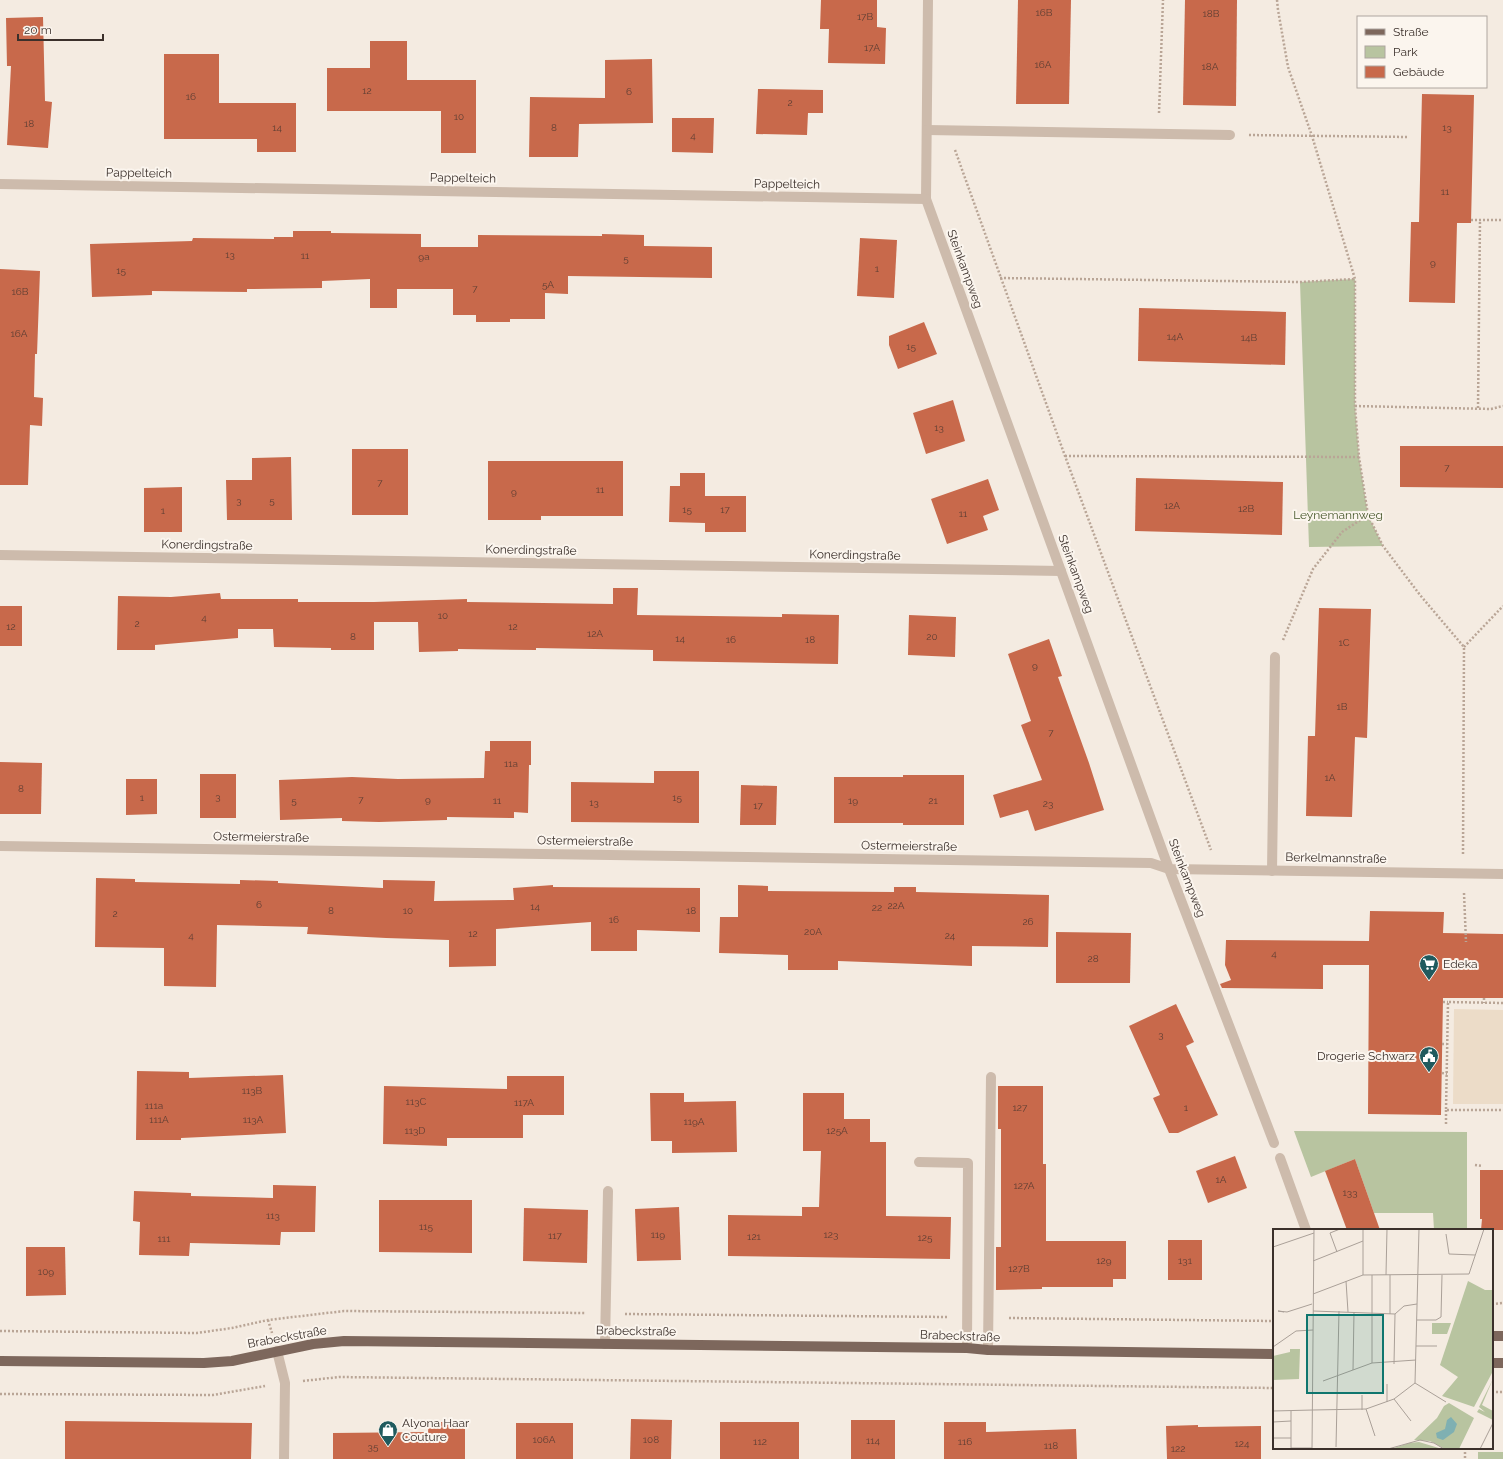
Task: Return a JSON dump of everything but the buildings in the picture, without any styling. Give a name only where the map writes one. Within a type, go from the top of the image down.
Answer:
[{"type":"main road","name":"Brabeckstraße","points":[[0,1360],[204,1363],[232,1361],[313,1344],[344,1341],[967,1348],[988,1350],[1273,1354]]},
{"type":"street","name":"Steinkampweg","points":[[928,0],[926,199],[1169,869],[1274,1143]]},
{"type":"street","points":[[927,130],[1230,135]]},
{"type":"street","name":"Pappelteich","points":[[0,184],[926,199]]},
{"type":"street","name":"Konerdingstraße","points":[[0,555],[1062,571]]},
{"type":"street","points":[[1272,871],[1275,657]]},
{"type":"street","name":"Ostermeierstraße","points":[[0,846],[1151,863],[1169,869]]},
{"type":"street","name":"Berkelmannstraße","points":[[1169,869],[1503,874]]},
{"type":"street","points":[[988,1350],[991,1077]]},
{"type":"street","points":[[1280,1158],[1306,1229]]},
{"type":"street","points":[[919,1162],[968,1163],[967,1348]]},
{"type":"street","points":[[604,1344],[608,1191]]},
{"type":"street","points":[[277,1351],[285,1383],[284,1459]]},
{"type":"path","points":[[1159,134],[1163,0]]},
{"type":"path","points":[[1277,0],[1288,67],[1312,136],[1355,279],[1355,406],[1359,457],[1368,515],[1383,546],[1420,595],[1464,647],[1463,873],[1466,942]]},
{"type":"path","points":[[948,130],[1000,278],[1218,870]]},
{"type":"path","points":[[1230,135],[1408,138]]},
{"type":"path","points":[[1471,220],[1503,220]]},
{"type":"path","points":[[1478,408],[1480,220]]},
{"type":"path","points":[[1000,278],[1300,282],[1355,279]]},
{"type":"path","points":[[1355,406],[1491,409],[1503,406]]},
{"type":"path","points":[[1065,456],[1359,457]]},
{"type":"path","points":[[1275,657],[1313,569],[1342,532],[1368,515]]},
{"type":"path","points":[[1464,647],[1503,606]]},
{"type":"path","points":[[1484,998],[1484,1003]]},
{"type":"path","points":[[1443,1002],[1503,1003]]},
{"type":"path","points":[[1446,1124],[1448,1002]]},
{"type":"path","points":[[1442,1044],[1447,1044]]},
{"type":"path","points":[[1442,1073],[1447,1074]]},
{"type":"path","points":[[1446,1110],[1502,1110],[1502,1115]]},
{"type":"path","points":[[1475,1165],[1482,1166]]},
{"type":"path","points":[[1493,1304],[1503,1303]]},
{"type":"path","points":[[0,1331],[197,1333],[232,1328],[268,1320],[344,1311],[968,1318]]},
{"type":"path","points":[[989,1318],[1273,1321]]},
{"type":"path","points":[[0,1394],[213,1395],[285,1383],[339,1377],[1273,1388]]},
{"type":"green space","name":"Leynemannweg","points":[[1355,279],[1355,406],[1359,457],[1368,515],[1383,546],[1309,547],[1300,282]]},
{"type":"green space","points":[[1294,1131],[1467,1132],[1467,1229],[1434,1229],[1433,1213],[1374,1213],[1355,1159],[1311,1177]]},
{"type":"green space","points":[[1478,1452],[1503,1452],[1503,1459],[1478,1459]]},
{"type":"shaded area","points":[[1454,1009],[1503,1010],[1503,1104],[1453,1104]]},
{"type":"place","name":"Edeka","points":[[1429,981]]},
{"type":"place","name":"Drogerie Schwarz","points":[[1429,1073]]},
{"type":"place","name":"Alyona Haar Couture","points":[[388,1447]]}]
